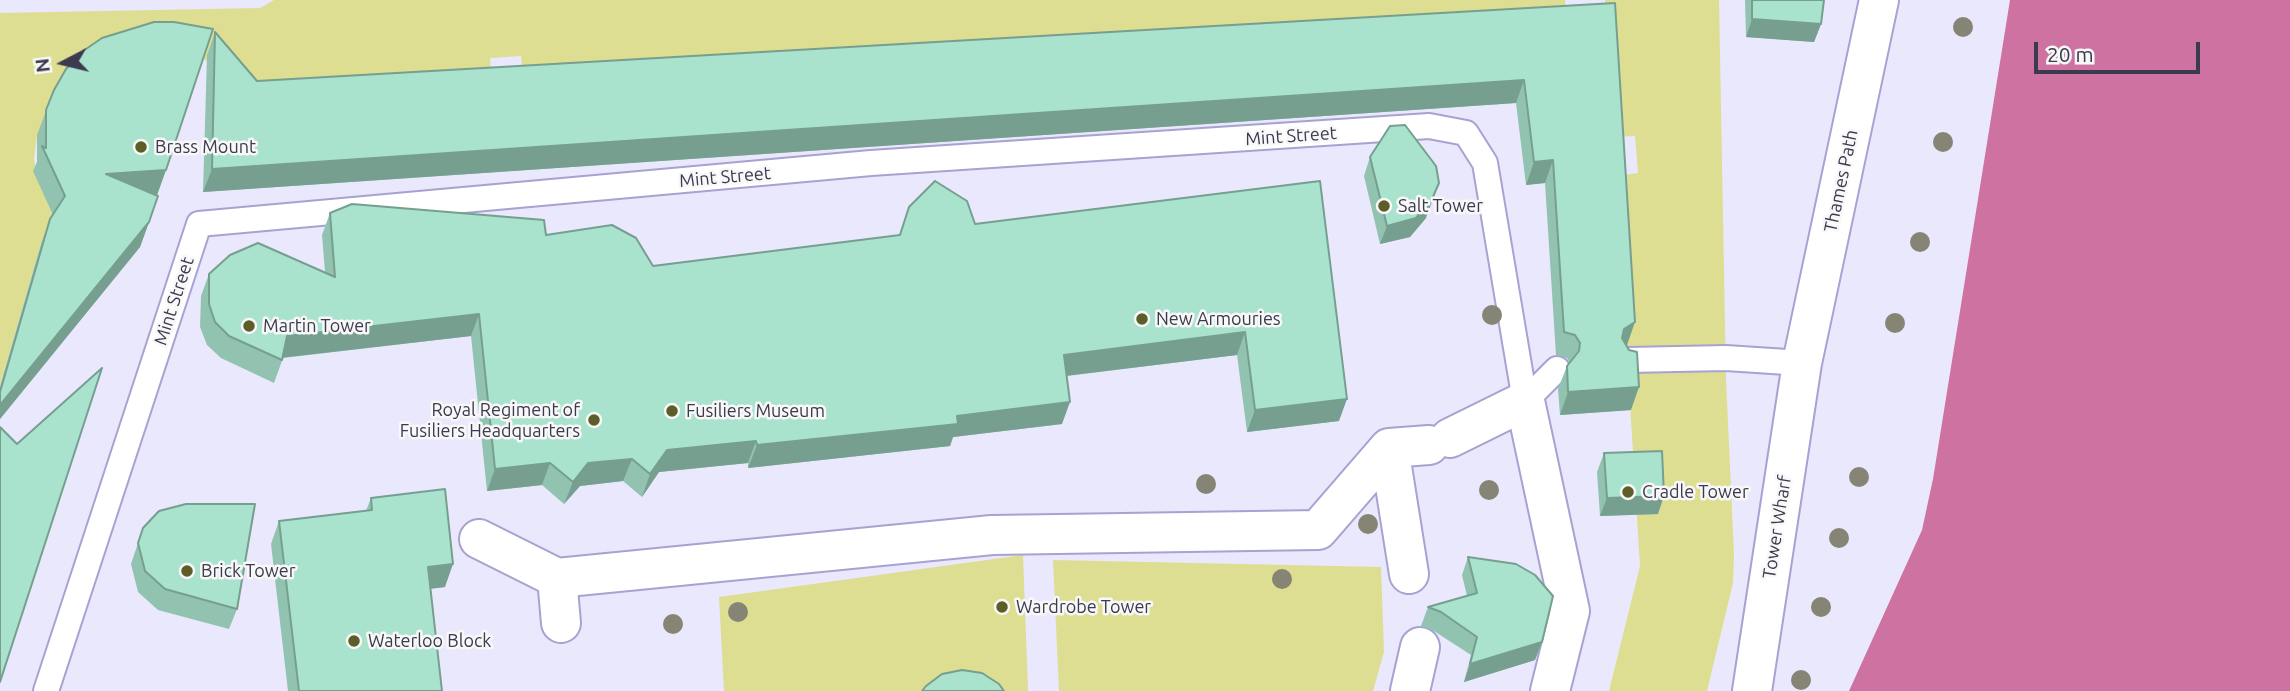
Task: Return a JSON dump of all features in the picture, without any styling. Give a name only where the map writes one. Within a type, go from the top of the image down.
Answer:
[{"type":"street","name":"Thames Path","points":[[1802,363],[1879,0]]},
{"type":"street","name":"Tower Wharf","points":[[1752,691],[1802,363]]},
{"type":"street","points":[[479,539],[557,578],[992,535],[1318,530],[1390,448],[1440,442],[1525,401],[1570,611],[1550,691]]},
{"type":"street","points":[[1390,448],[1409,573]]},
{"type":"street","points":[[557,578],[561,623]]},
{"type":"street","points":[[1410,691],[1420,647]]},
{"type":"lane","name":"Mint Street","points":[[46,691],[199,224],[872,163],[1429,126],[1465,133],[1485,163],[1525,401]]},
{"type":"lane","points":[[1628,360],[1726,358],[1802,363]]},
{"type":"lane","points":[[1525,401],[1557,369]]},
{"type":"green space","points":[[274,0],[1565,0],[1567,29],[525,88],[521,56],[490,58],[493,90],[244,104],[212,64],[200,57],[37,135],[34,159],[38,180],[56,222],[41,244],[0,385],[0,13],[260,8]]},
{"type":"green space","points":[[1605,0],[1719,0],[1726,379],[1734,555],[1733,583],[1707,691],[1609,691],[1640,566],[1616,176],[1638,173],[1635,136],[1614,137]]},
{"type":"green space","points":[[1023,555],[1028,691],[724,691],[719,597]]},
{"type":"green space","points":[[1053,560],[1381,567],[1384,652],[1373,691],[1059,691]]},
{"type":"shaded area","points":[[2010,0],[2290,0],[2290,691],[1849,691],[1922,530],[1933,479]]},
{"type":"building","points":[[1752,0],[1824,0],[1821,24],[1752,19]]},
{"type":"building","points":[[1615,3],[1635,322],[1624,329],[1622,338],[1629,350],[1637,352],[1639,387],[1568,392],[1567,366],[1579,351],[1580,343],[1575,335],[1564,332],[1553,160],[1534,162],[1524,80],[212,169],[215,32],[257,81]]},
{"type":"building","name":"Brass Mount","points":[[154,22],[174,22],[213,29],[166,170],[106,174],[158,196],[149,222],[0,405],[0,392],[50,219],[65,196],[42,146],[46,148],[46,110],[54,90],[66,69],[83,51],[102,38]]},
{"type":"building","points":[[1405,125],[1436,166],[1439,183],[1432,199],[1416,218],[1387,226],[1370,157],[1390,126]]},
{"type":"building","points":[[935,181],[967,201],[975,224],[1320,181],[1347,399],[1255,410],[1245,332],[1064,355],[1070,402],[957,416],[958,424],[757,445],[756,441],[667,450],[650,474],[632,459],[588,463],[573,482],[550,463],[495,469],[479,314],[287,336],[282,360],[229,336],[215,322],[209,304],[209,274],[230,255],[258,243],[335,277],[330,213],[352,204],[544,220],[546,235],[612,225],[636,238],[653,266],[900,235],[909,207]]},
{"type":"building","points":[[102,368],[0,682],[0,427],[17,444]]},
{"type":"building","points":[[1662,451],[1664,496],[1607,498],[1604,453]]},
{"type":"building","name":"Waterloo Block","points":[[445,489],[453,564],[428,567],[442,691],[299,691],[279,521],[372,510],[371,498]]},
{"type":"building","name":"Brick Tower","points":[[186,504],[255,504],[237,609],[165,589],[145,571],[138,543],[143,528],[159,511]]},
{"type":"building","points":[[1468,557],[1516,564],[1535,575],[1553,596],[1542,642],[1470,664],[1477,637],[1441,612],[1428,607],[1477,593]]},
{"type":"building","points":[[962,670],[982,673],[999,684],[1004,691],[922,691],[942,674]]},
{"type":"place","name":"Brass Mount","points":[[141,147]]},
{"type":"place","name":"Salt Tower","points":[[1384,206]]},
{"type":"place","name":"New Armouries","points":[[1142,319]]},
{"type":"place","name":"Martin Tower","points":[[249,326]]},
{"type":"place","name":"Fusiliers Museum","points":[[672,411]]},
{"type":"place","name":"Royal Regiment of Fusiliers Headquarters","points":[[594,420]]},
{"type":"place","name":"Cradle Tower","points":[[1628,492]]},
{"type":"place","name":"Brick Tower","points":[[187,571]]},
{"type":"place","name":"Wardrobe Tower","points":[[1002,607]]},
{"type":"place","name":"Waterloo Block","points":[[354,641]]}]
